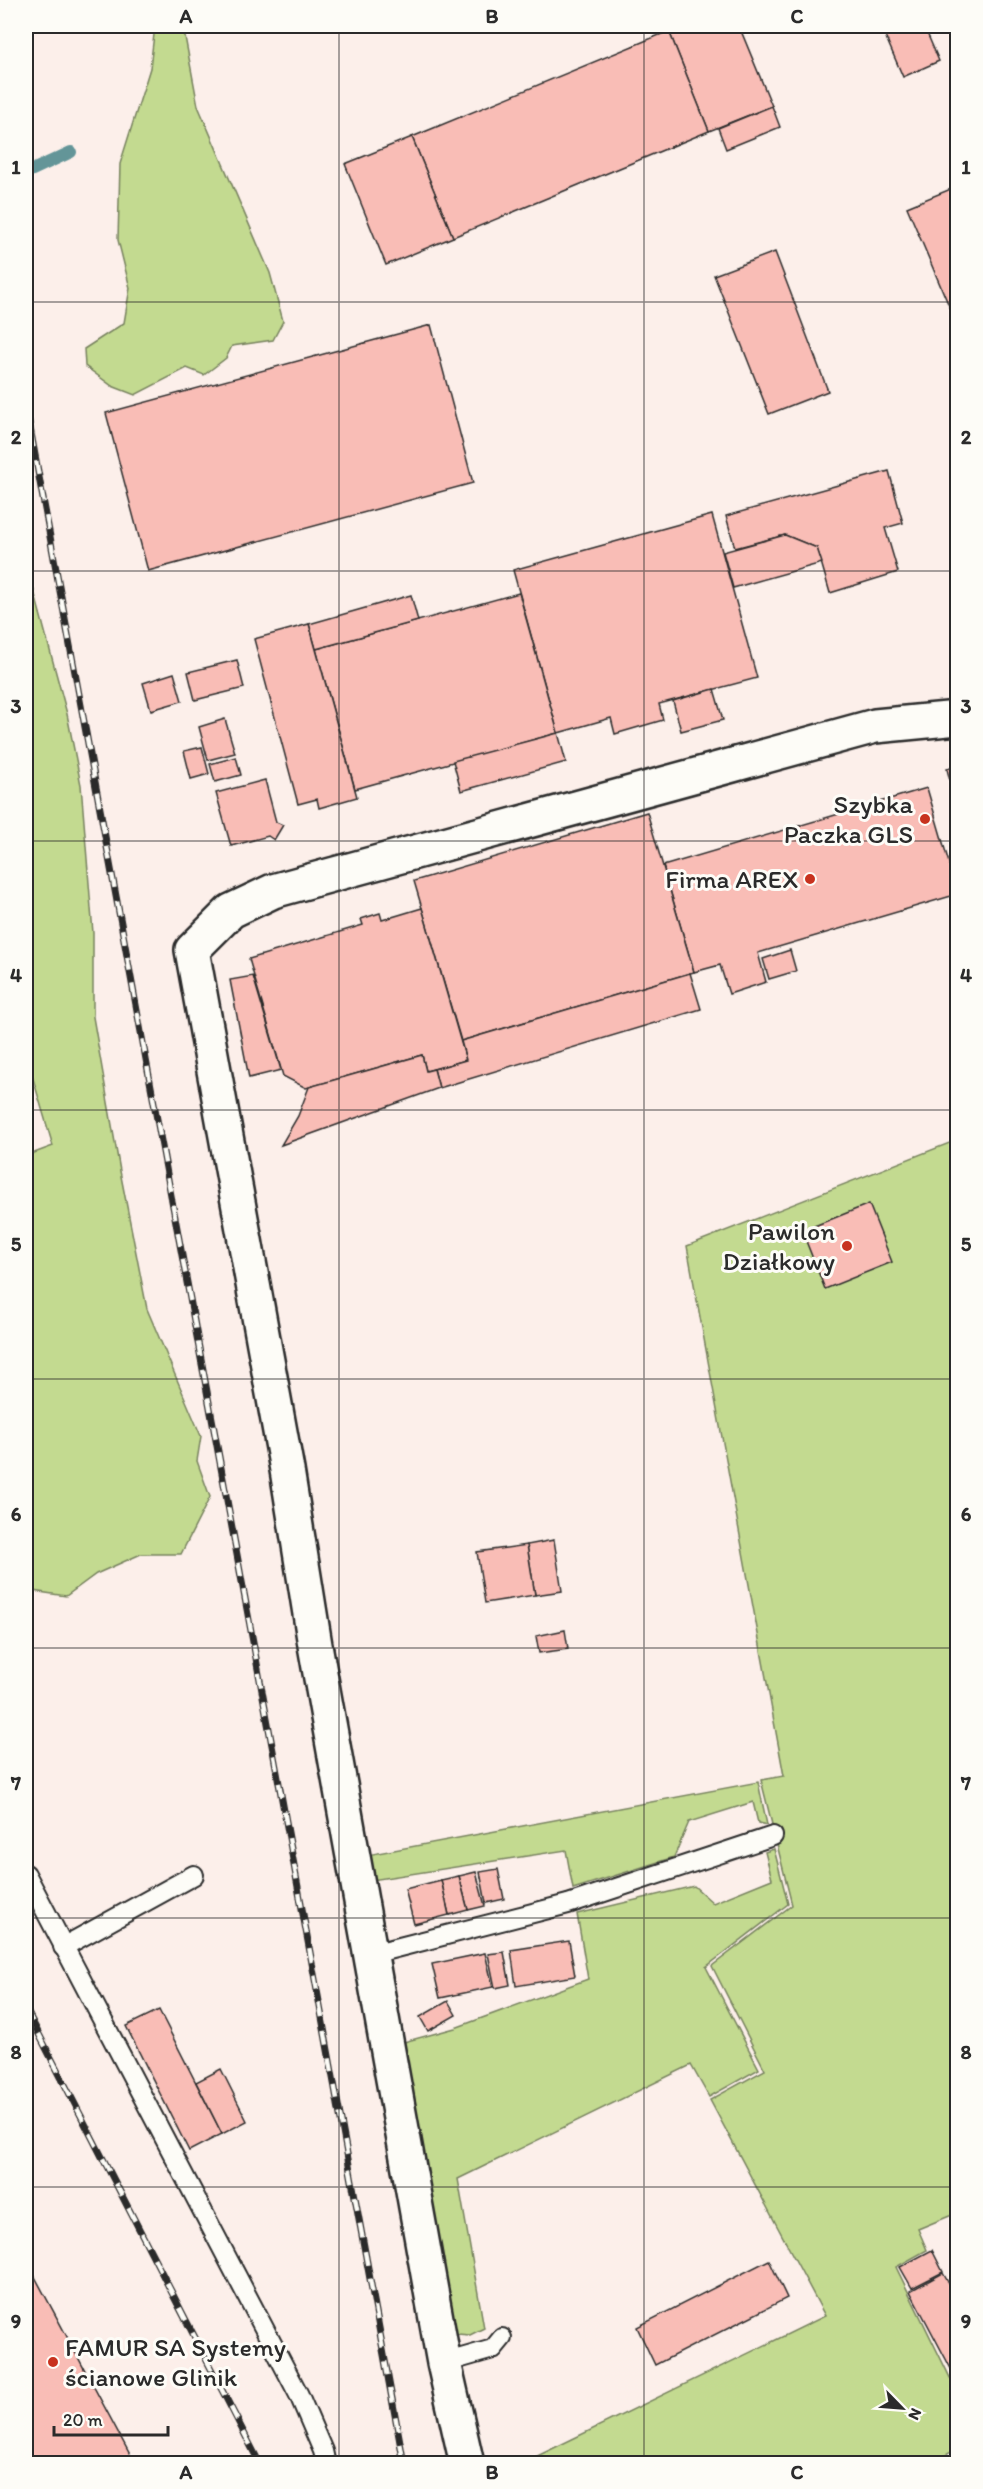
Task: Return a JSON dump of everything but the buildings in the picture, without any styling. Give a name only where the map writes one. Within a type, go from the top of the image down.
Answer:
[{"type":"street","points":[[467,2463],[444,2363],[192,950],[231,911],[273,891],[875,726],[957,718]]},
{"type":"lane","points":[[372,1954],[568,1904],[773,1836]]},
{"type":"lane","points":[[26,1874],[299,2395],[326,2463]]},
{"type":"lane","points":[[63,1947],[194,1875]]},
{"type":"lane","points":[[444,2363],[493,2349],[502,2338]]},
{"type":"green space","points":[[155,26],[183,26],[198,106],[270,273],[283,321],[273,340],[232,346],[226,358],[204,375],[187,368],[135,395],[112,386],[85,366],[84,349],[124,323],[130,288],[118,240],[120,164],[150,68]]},
{"type":"green space","points":[[26,561],[67,714],[81,785],[93,933],[93,1017],[147,1309],[201,1436],[197,1461],[210,1497],[181,1554],[141,1554],[96,1574],[66,1596],[26,1590],[26,1156],[53,1146],[26,1055]]},
{"type":"green space","points":[[957,1140],[957,2213],[918,2229],[927,2250],[896,2267],[957,2392],[957,2449],[929,2464],[521,2464],[825,2316],[710,2100],[765,2070],[712,1966],[792,1905],[761,1780],[784,1776],[687,1246]]},
{"type":"green space","points":[[758,1782],[767,1825],[758,1823],[753,1802],[689,1822],[674,1857],[573,1889],[566,1850],[372,1880],[367,1855]]},
{"type":"green space","points":[[774,1849],[788,1904],[706,1967],[759,2069],[709,2097],[691,2065],[458,2179],[484,2328],[470,2335],[457,2334],[450,2326],[400,2043],[455,2028],[588,1979],[577,1914],[694,1886],[713,1903],[772,1879],[765,1852]]},
{"type":"waterway","points":[[26,173],[71,152]]},
{"type":"railway","points":[[26,406],[404,2464]]},
{"type":"railway","points":[[26,2009],[260,2464]]},
{"type":"place","name":"Szybka Paczka GLS","points":[[925,819]]},
{"type":"place","name":"Firma AREX","points":[[810,879]]},
{"type":"place","name":"Pawilon Działkowy","points":[[847,1246]]},
{"type":"place","name":"FAMUR SA Systemy ścianowe Glinik","points":[[53,2362]]}]
